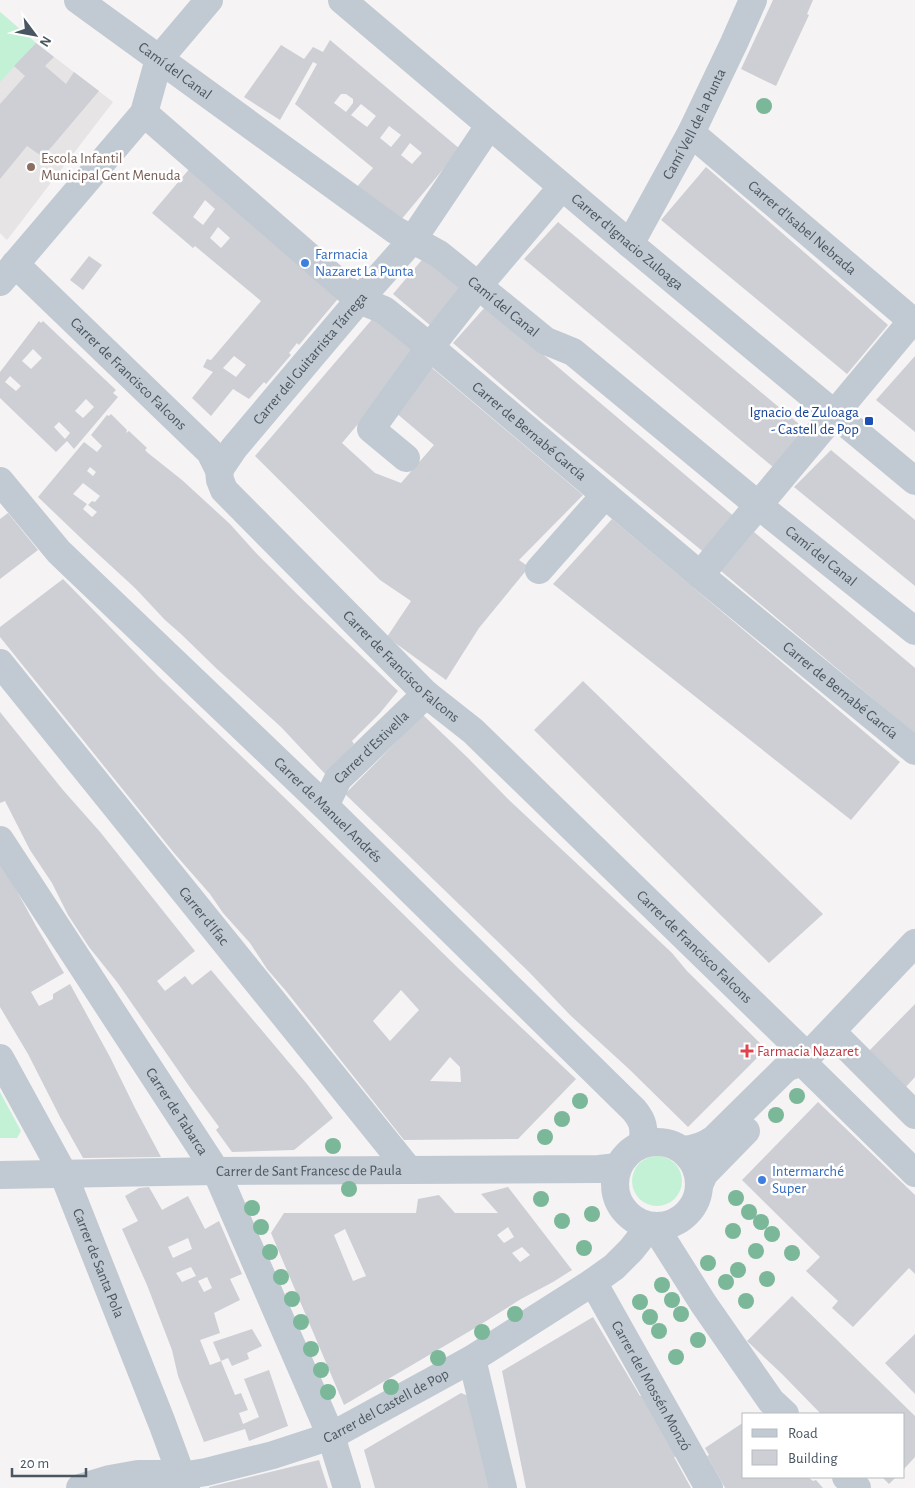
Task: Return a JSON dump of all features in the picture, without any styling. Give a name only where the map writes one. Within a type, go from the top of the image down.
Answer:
[{"type":"street","name":"Camí del Canal","points":[[78,0],[395,230],[439,254],[546,341],[573,352],[758,505],[915,631]]},
{"type":"street","points":[[144,113],[159,59],[208,0]]},
{"type":"street","name":"Carrer d'Ignacio Zuloaga","points":[[342,0],[489,126],[915,481]]},
{"type":"street","name":"Camí Vell de la Punta","points":[[630,244],[691,133],[753,0]]},
{"type":"street","name":"Carrer de Francisco Falcons","points":[[144,113],[7,273],[196,437],[210,452],[219,470],[224,490],[426,694],[474,731],[805,1059],[915,1173]]},
{"type":"street","name":"Carrer de Bernabé García","points":[[144,113],[359,300],[384,310],[430,347],[700,575],[915,751]]},
{"type":"street","name":"Carrer del Guitarrista Tárrega","points":[[219,470],[234,448],[413,239],[489,126]]},
{"type":"street","name":"Carrer d'Isabel Nebrada","points":[[691,133],[914,322]]},
{"type":"street","points":[[406,458],[371,429],[430,347],[478,286],[562,187]]},
{"type":"street","points":[[700,575],[859,384],[914,322]]},
{"type":"street","name":"Carrer de Manuel Andrés","points":[[0,481],[59,552],[325,806],[634,1110],[641,1119],[644,1129],[642,1144]]},
{"type":"street","points":[[538,570],[605,495]]},
{"type":"street","name":"Carrer d'Ifac","points":[[0,663],[409,1170]]},
{"type":"street","name":"Carrer d'Estivella","points":[[325,806],[338,779],[426,694]]},
{"type":"street","name":"Carrer de Tabarca","points":[[0,840],[216,1170],[331,1436],[346,1488]]},
{"type":"street","points":[[684,1150],[703,1146],[714,1138],[786,1068],[805,1059],[915,943]]},
{"type":"street","points":[[832,1032],[915,1114]]},
{"type":"street","name":"Carrer de Santa Pola","points":[[0,1058],[63,1174],[184,1482]]},
{"type":"street","points":[[700,1183],[709,1169],[798,1077],[805,1059]]},
{"type":"street","points":[[657,1141],[671,1143],[684,1150],[698,1171],[700,1183],[699,1194],[689,1212],[678,1221],[665,1226],[640,1223],[630,1217],[622,1208],[616,1196],[614,1183],[618,1167],[623,1159],[631,1150],[642,1144],[657,1141]]},
{"type":"street","name":"Carrer de Sant Francesc de Paula","points":[[0,1175],[216,1170],[599,1169],[618,1167]]},
{"type":"street","points":[[653,1226],[703,1303],[771,1401],[784,1413]]},
{"type":"street","name":"Carrer del Castell de Pop","points":[[80,1488],[110,1479],[138,1474],[160,1474],[184,1482],[206,1472],[273,1455],[331,1436],[472,1359],[593,1282],[614,1267],[653,1226]]},
{"type":"street","name":"Carrer del Mossén Monzó","points":[[593,1282],[709,1488]]},
{"type":"street","points":[[472,1359],[503,1488]]},
{"type":"street","points":[[847,1478],[857,1488]]},
{"type":"shaded area","name":"Escola Infantil Municipal Gent Menuda","points":[[0,12],[36,43],[113,102],[7,240],[0,233]]},
{"type":"green space","points":[[0,12],[36,43],[0,82]]},
{"type":"green space","points":[[0,1092],[21,1131],[17,1138],[0,1138]]},
{"type":"green space","points":[[657,1156],[666,1158],[677,1167],[682,1181],[680,1190],[671,1201],[657,1206],[648,1204],[637,1195],[632,1181],[634,1172],[643,1161]]},
{"type":"building","points":[[773,0],[813,0],[807,14],[809,15],[776,86],[741,69]]},
{"type":"building","points":[[330,40],[460,149],[400,221],[356,188],[373,168],[295,104],[317,64],[313,62],[280,120],[244,97],[281,45],[304,59],[313,47],[323,52]],"holes":[[[341,94],[346,94],[353,99],[353,103],[346,112],[334,103]],[[361,104],[376,116],[367,127],[351,115]],[[389,126],[401,135],[391,147],[380,138]],[[410,143],[422,153],[412,164],[401,155]]]},
{"type":"building","points":[[36,43],[54,57],[45,66],[66,84],[74,72],[99,91],[43,157],[27,146],[0,179],[0,104],[25,76],[14,66]]},
{"type":"building","points":[[191,167],[342,294],[299,345],[297,343],[289,353],[291,355],[266,384],[264,382],[249,399],[233,389],[211,416],[192,398],[213,372],[203,367],[207,359],[211,360],[261,301],[152,213]],"holes":[[[205,200],[215,209],[203,225],[193,217]],[[218,227],[230,238],[221,248],[210,238]],[[234,356],[246,365],[236,377],[223,368]]]},
{"type":"building","points":[[706,167],[888,325],[847,374],[661,220]]},
{"type":"building","points":[[558,222],[805,429],[773,467],[524,259]]},
{"type":"building","points":[[426,255],[465,285],[431,326],[393,294]]},
{"type":"building","points":[[89,256],[102,265],[83,290],[70,280]]},
{"type":"building","points":[[486,306],[736,518],[706,554],[541,419],[453,343]]},
{"type":"building","points":[[374,317],[417,354],[342,443],[375,473],[401,483],[434,445],[395,412],[431,367],[583,495],[519,560],[529,567],[479,628],[446,680],[387,637],[411,601],[380,580],[255,456]]},
{"type":"building","points":[[39,321],[41,323],[43,321],[116,390],[113,393],[118,397],[74,449],[67,441],[56,452],[0,398],[0,372]],"holes":[[[33,349],[42,358],[31,369],[22,361]],[[10,376],[21,386],[16,391],[5,382]],[[86,399],[94,407],[83,418],[75,411]],[[59,422],[70,433],[65,439],[54,427]]]},
{"type":"building","points":[[915,356],[915,432],[876,400]]},
{"type":"building","points":[[111,414],[127,430],[126,433],[129,431],[147,448],[145,450],[148,453],[182,480],[230,524],[299,596],[398,691],[380,713],[352,741],[354,744],[326,775],[281,727],[165,620],[135,588],[38,497],[84,442],[97,452],[102,446],[91,435],[107,415]],"holes":[[[90,467],[96,472],[93,476],[87,471]],[[83,483],[100,496],[95,502],[92,501],[88,505],[97,512],[92,517],[83,509],[87,504],[73,494]]]},
{"type":"building","points":[[831,450],[915,520],[915,586],[794,487]]},
{"type":"building","points":[[8,513],[38,550],[0,579],[0,519]]},
{"type":"building","points":[[612,519],[900,762],[851,820],[553,584]]},
{"type":"building","points":[[754,532],[915,668],[915,734],[721,571]]},
{"type":"building","points":[[63,579],[159,677],[458,968],[576,1079],[518,1139],[404,1140],[267,969],[250,943],[223,913],[210,894],[174,853],[0,637],[0,627]],"holes":[[[401,990],[419,1010],[390,1041],[373,1021]],[[450,1057],[460,1067],[461,1082],[430,1081]]]},
{"type":"building","points":[[583,681],[823,914],[769,963],[534,730]]},
{"type":"building","points":[[0,712],[63,790],[101,833],[195,951],[157,981],[165,991],[185,976],[192,985],[211,970],[307,1084],[333,1118],[294,1150],[232,1152],[216,1130],[219,1127],[117,982],[89,947],[68,915],[52,883],[30,850],[5,801],[0,803]]},
{"type":"building","points":[[423,715],[507,798],[672,953],[687,971],[766,1049],[688,1127],[571,1016],[529,972],[345,794]]},
{"type":"building","points":[[0,860],[64,973],[31,992],[39,1006],[53,999],[53,994],[70,984],[161,1157],[83,1158],[28,1054],[0,1007]]},
{"type":"building","points":[[915,1004],[915,1077],[905,1088],[867,1053]]},
{"type":"building","points":[[818,1102],[915,1195],[915,1274],[909,1268],[853,1327],[832,1308],[838,1301],[806,1271],[820,1257],[742,1180]]},
{"type":"building","points":[[149,1187],[162,1210],[188,1196],[205,1229],[219,1221],[242,1274],[230,1279],[240,1300],[214,1313],[220,1333],[200,1340],[210,1365],[221,1361],[235,1395],[241,1393],[248,1410],[239,1413],[243,1424],[259,1417],[244,1379],[269,1370],[288,1426],[249,1441],[245,1429],[204,1442],[178,1376],[172,1350],[147,1285],[122,1229],[138,1221],[125,1196],[139,1188]],"holes":[[[188,1238],[192,1249],[173,1258],[168,1247]],[[191,1267],[196,1276],[182,1282],[176,1273]],[[207,1277],[212,1288],[204,1292],[198,1281]]]},
{"type":"building","points":[[508,1187],[572,1270],[344,1405],[271,1233],[284,1213],[416,1213],[418,1199],[439,1195],[455,1213],[498,1213],[481,1194]],"holes":[[[508,1227],[514,1237],[504,1243],[497,1235]],[[345,1229],[366,1276],[353,1281],[334,1235]],[[522,1247],[530,1255],[520,1262],[512,1253]]]},
{"type":"building","points":[[792,1296],[915,1416],[915,1457],[905,1468],[905,1413],[820,1413],[747,1341]]},
{"type":"building","points":[[593,1317],[640,1396],[648,1393],[678,1456],[674,1457],[691,1488],[526,1488],[502,1371]]},
{"type":"building","points":[[252,1329],[262,1346],[247,1353],[249,1359],[232,1366],[228,1358],[221,1361],[213,1342]]},
{"type":"building","points":[[915,1334],[915,1394],[885,1363]]},
{"type":"building","points":[[461,1393],[476,1399],[496,1488],[375,1488],[364,1450]]},
{"type":"building","points":[[742,1423],[742,1478],[809,1478],[813,1481],[816,1480],[823,1488],[725,1488],[707,1456],[709,1455],[705,1448]]},
{"type":"building","points":[[319,1460],[328,1488],[209,1488],[209,1487]]},
{"type":"building","points":[[883,1478],[895,1478],[889,1484]]},
{"type":"place","name":"Escola Infantil Municipal Gent Menuda","points":[[31,167]]},
{"type":"place","name":"Farmacia Nazaret La Punta","points":[[305,263]]},
{"type":"place","name":"Ignacio de Zuloaga - Castell de Pop","points":[[869,421]]},
{"type":"place","name":"Farmacia Nazaret","points":[[747,1051]]},
{"type":"place","name":"Intermarché Super","points":[[762,1180]]}]
